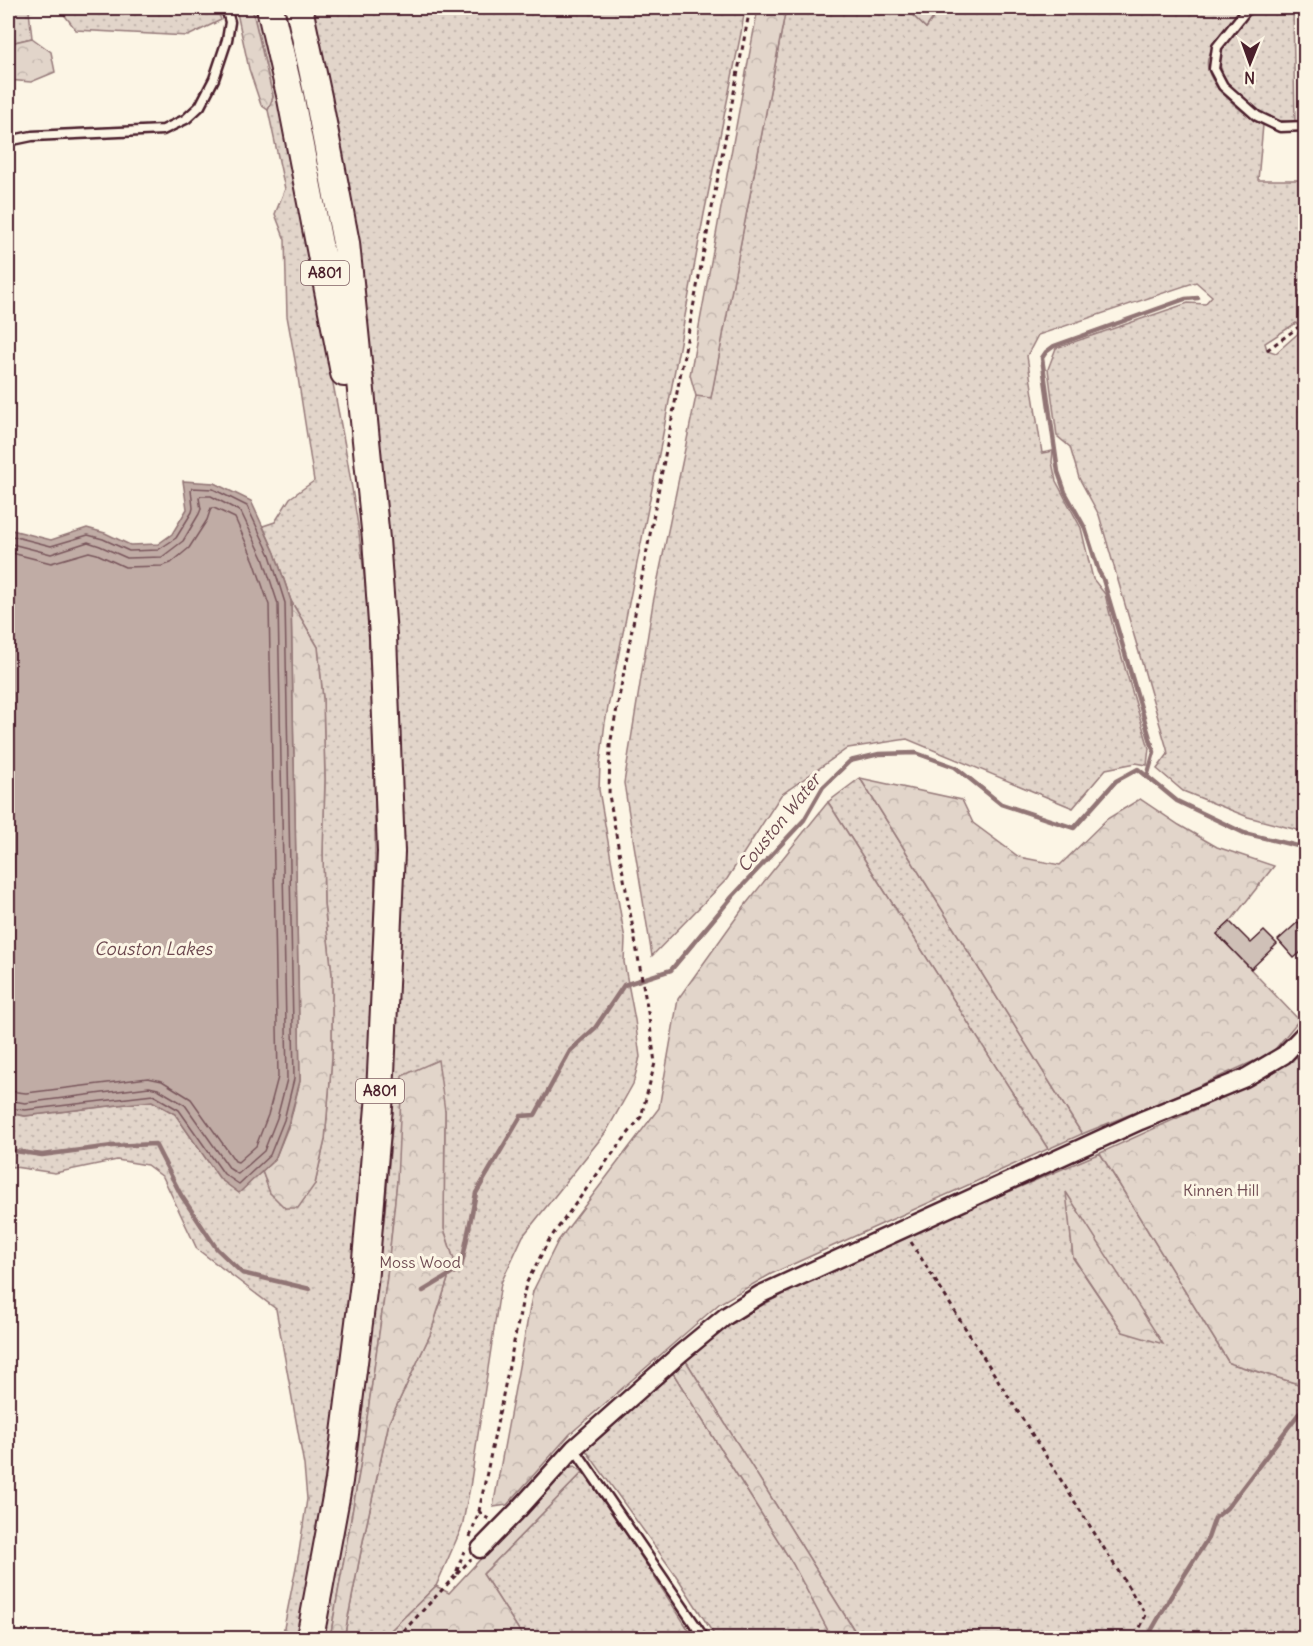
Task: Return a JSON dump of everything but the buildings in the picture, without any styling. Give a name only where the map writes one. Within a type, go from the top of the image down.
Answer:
[{"type":"main road","name":"A801","points":[[270,8],[291,99],[376,539]]},
{"type":"main road","name":"A801","points":[[298,8],[346,243],[376,539],[383,636],[391,852],[380,1095],[363,1283],[339,1482],[310,1638]]},
{"type":"street","points":[[480,1549],[574,1448],[681,1353],[726,1316],[761,1294],[1140,1121],[1245,1078],[1284,1055],[1305,1032]]},
{"type":"lane","points":[[8,141],[55,134],[163,130],[186,119],[200,106],[214,79],[227,40],[230,22],[226,8]]},
{"type":"lane","points":[[1248,8],[1217,47],[1215,69],[1223,86],[1257,116],[1280,127],[1305,126]]},
{"type":"lane","points":[[574,1448],[704,1638]]},
{"type":"path","points":[[455,1576],[479,1511],[526,1284],[549,1240],[641,1117],[655,1063],[609,795],[610,745],[750,8]]},
{"type":"path","points":[[1267,350],[1300,326],[1305,319]]},
{"type":"path","points":[[901,1229],[1146,1615],[1135,1638]]},
{"type":"path","points":[[397,1638],[480,1549]]},
{"type":"green space","points":[[8,8],[50,8],[29,11],[32,38],[15,42],[8,50]]},
{"type":"green space","points":[[59,8],[217,8],[221,20],[188,36],[76,30]]},
{"type":"green space","points":[[236,8],[252,8],[273,97],[268,110],[261,105],[249,69]]},
{"type":"green space","points":[[252,8],[258,8],[268,46],[345,446],[366,590],[372,700],[375,891],[368,1088],[361,1195],[348,1319],[299,1638],[282,1638],[307,1499],[304,1465],[276,1309],[197,1249],[163,1177],[147,1165],[117,1160],[55,1173],[8,1166],[8,1113],[25,1116],[152,1101],[175,1114],[220,1179],[239,1192],[262,1171],[270,1193],[315,1184],[325,1140],[332,1057],[332,975],[324,904],[325,779],[323,699],[318,647],[291,601],[263,526],[275,522],[290,498],[314,481],[287,316],[285,240],[275,214],[285,189],[268,110],[273,97]]},
{"type":"green space","points":[[281,8],[286,8],[322,188],[317,186]]},
{"type":"green space","points":[[309,8],[745,8],[605,722],[600,764],[599,790],[625,939],[624,962],[640,1057],[633,1084],[606,1132],[523,1236],[501,1283],[462,1527],[436,1586],[383,1638],[344,1638],[389,1422],[430,1335],[454,1260],[444,1229],[445,1111],[397,1181],[387,1277],[360,1468],[330,1638],[322,1638],[362,1396],[385,1211],[392,1128],[399,943],[391,585],[384,493],[368,342]]},
{"type":"green space","points":[[758,8],[786,8],[711,398],[696,396],[690,375]]},
{"type":"green space","points":[[786,8],[905,8],[926,28],[940,8],[1242,8],[1214,45],[1208,59],[1208,68],[1218,88],[1226,97],[1263,125],[1258,180],[1305,180],[1305,832],[1248,817],[1183,791],[1157,769],[1168,754],[1167,749],[1099,515],[1079,478],[1070,447],[1057,436],[1048,369],[1056,348],[1188,303],[1205,304],[1212,296],[1196,282],[1038,335],[1027,356],[1042,453],[1053,451],[1052,462],[1056,481],[1081,528],[1093,579],[1105,594],[1149,748],[1147,765],[1136,763],[1106,769],[1073,808],[907,739],[848,748],[781,795],[727,879],[652,956],[624,783],[653,603],[696,396],[711,397]],"holes":[[[1296,323],[1303,329],[1276,353],[1267,350],[1265,343]]]},
{"type":"green space","points":[[905,8],[940,8],[926,28]]},
{"type":"green space","points":[[1254,8],[1293,8],[1295,122],[1271,118],[1255,110],[1232,89],[1222,71],[1221,53],[1226,41]]},
{"type":"green space","points":[[32,38],[51,52],[55,72],[31,82],[8,80],[8,50],[15,42]]},
{"type":"green space","points":[[291,601],[318,647],[323,699],[325,779],[324,904],[332,975],[332,1057],[325,1140],[315,1184],[298,1208],[285,1208],[270,1193],[262,1171],[275,1159],[290,1122],[300,1081]]},
{"type":"green space","points":[[860,778],[1082,1134],[1048,1149],[828,802]]},
{"type":"green space","points":[[860,778],[962,800],[973,823],[1019,857],[1060,865],[1107,819],[1140,799],[1217,847],[1274,866],[1230,922],[1217,934],[1299,1020],[1272,1053],[1190,1090],[1082,1134]]},
{"type":"green space","points":[[828,802],[1048,1149],[771,1274],[720,1303],[570,1434],[507,1505],[493,1507],[533,1291],[558,1241],[659,1108],[678,999],[746,904]]},
{"type":"green space","name":"Kinnen Hill","points":[[1295,1056],[1305,1064],[1305,1386],[1229,1363],[1100,1153],[1261,1080]]},
{"type":"green space","name":"Moss Wood","points":[[438,1060],[445,1111],[444,1229],[454,1260],[430,1335],[389,1422],[344,1638],[330,1638],[360,1468],[387,1277],[397,1181],[402,1076]]},
{"type":"green space","points":[[1100,1153],[1229,1363],[1305,1386],[1305,1638],[859,1638],[686,1361],[725,1327],[742,1316],[907,1235]],"holes":[[[1067,1194],[1123,1332],[1073,1258]]]},
{"type":"green space","points":[[1066,1192],[1163,1344],[1123,1332],[1073,1257]]},
{"type":"green space","points":[[686,1361],[859,1638],[832,1638],[793,1564],[673,1373]]},
{"type":"green space","points":[[673,1373],[793,1564],[832,1638],[716,1638],[679,1580],[585,1449]]},
{"type":"green space","points":[[575,1466],[583,1472],[483,1574],[524,1638],[383,1638],[436,1586],[449,1593],[564,1469]]},
{"type":"green space","points":[[583,1472],[694,1638],[524,1638],[483,1574]]},
{"type":"water","name":"Couston Lakes","points":[[183,481],[214,483],[251,501],[275,553],[291,601],[300,1081],[289,1122],[275,1159],[239,1193],[220,1179],[175,1114],[152,1101],[25,1116],[8,1113],[8,529],[51,540],[87,528],[105,533],[130,545],[158,544],[172,534],[187,509]]},
{"type":"waterway","points":[[1147,777],[1154,752],[1103,579],[1085,528],[1065,492],[1058,472],[1042,358],[1054,346],[1185,299],[1198,298]]},
{"type":"waterway","name":"Couston Water","points":[[423,1291],[461,1268],[476,1193],[521,1116],[535,1115],[570,1051],[595,1028],[624,985],[671,970],[732,897],[804,820],[823,787],[850,761],[879,754],[916,753],[955,767],[1001,804],[1074,828],[1116,781],[1138,769],[1177,801],[1244,833],[1306,848]]},
{"type":"waterway","name":"Couston Water","points":[[8,1150],[42,1155],[112,1146],[155,1144],[181,1195],[217,1249],[242,1273],[310,1289]]},
{"type":"waterway","points":[[1147,1638],[1208,1538],[1215,1518],[1227,1508],[1306,1404]]}]
